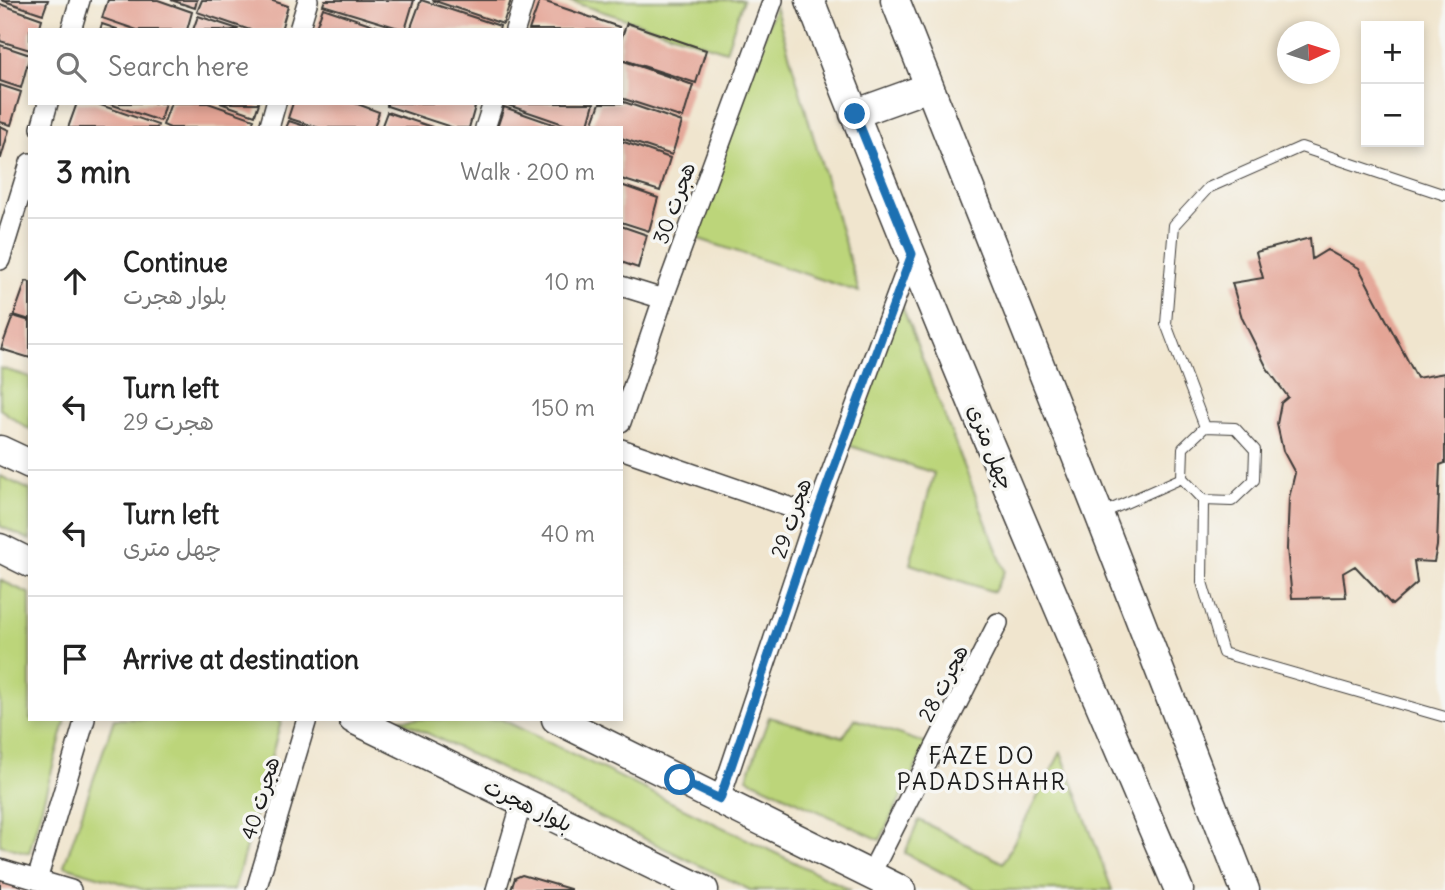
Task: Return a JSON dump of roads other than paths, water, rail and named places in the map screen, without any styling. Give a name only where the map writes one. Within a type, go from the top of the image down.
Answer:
[{"type":"main road","name":"چهل متری","points":[[810,0],[1034,551],[1179,890]]},
{"type":"main road","points":[[895,0],[1245,890]]},
{"type":"main road","points":[[855,114],[929,87]]},
{"type":"main road","points":[[0,450],[28,463]]},
{"type":"main road","points":[[0,548],[28,562]]},
{"type":"main road","name":"بلوار هجرت","points":[[357,721],[704,890]]},
{"type":"main road","points":[[560,721],[901,890]]},
{"type":"street","points":[[72,28],[80,0]]},
{"type":"street","points":[[300,28],[308,0]]},
{"type":"street","points":[[516,28],[524,0]]},
{"type":"street","name":"هجرت 30","points":[[623,416],[773,0]]},
{"type":"street","points":[[42,126],[47,105]]},
{"type":"street","points":[[270,126],[275,105]]},
{"type":"street","points":[[486,126],[492,105]]},
{"type":"street","points":[[0,260],[28,169]]},
{"type":"street","name":"هجرت 29","points":[[720,799],[816,516],[912,254]]},
{"type":"street","points":[[623,287],[663,299]]},
{"type":"street","points":[[623,450],[816,516]]},
{"type":"street","name":"هجرت 28","points":[[870,875],[998,623]]},
{"type":"street","points":[[37,880],[84,721]]},
{"type":"street","name":"هجرت 40","points":[[256,890],[306,721]]},
{"type":"street","points":[[496,890],[522,802]]},
{"type":"street","points":[[0,869],[71,890]]},
{"type":"lane","points":[[1205,427],[1166,324],[1174,225],[1208,188],[1301,147],[1445,195]]},
{"type":"lane","points":[[1205,427],[1235,428],[1255,450],[1254,480],[1232,501],[1203,500],[1182,478],[1183,448],[1205,427]]},
{"type":"lane","points":[[1099,514],[1182,478]]},
{"type":"lane","points":[[1203,500],[1202,582],[1223,653],[1445,717]]},
{"type":"district","name":"FAZE DO PADADSHAHR","points":[[982,768]]}]
